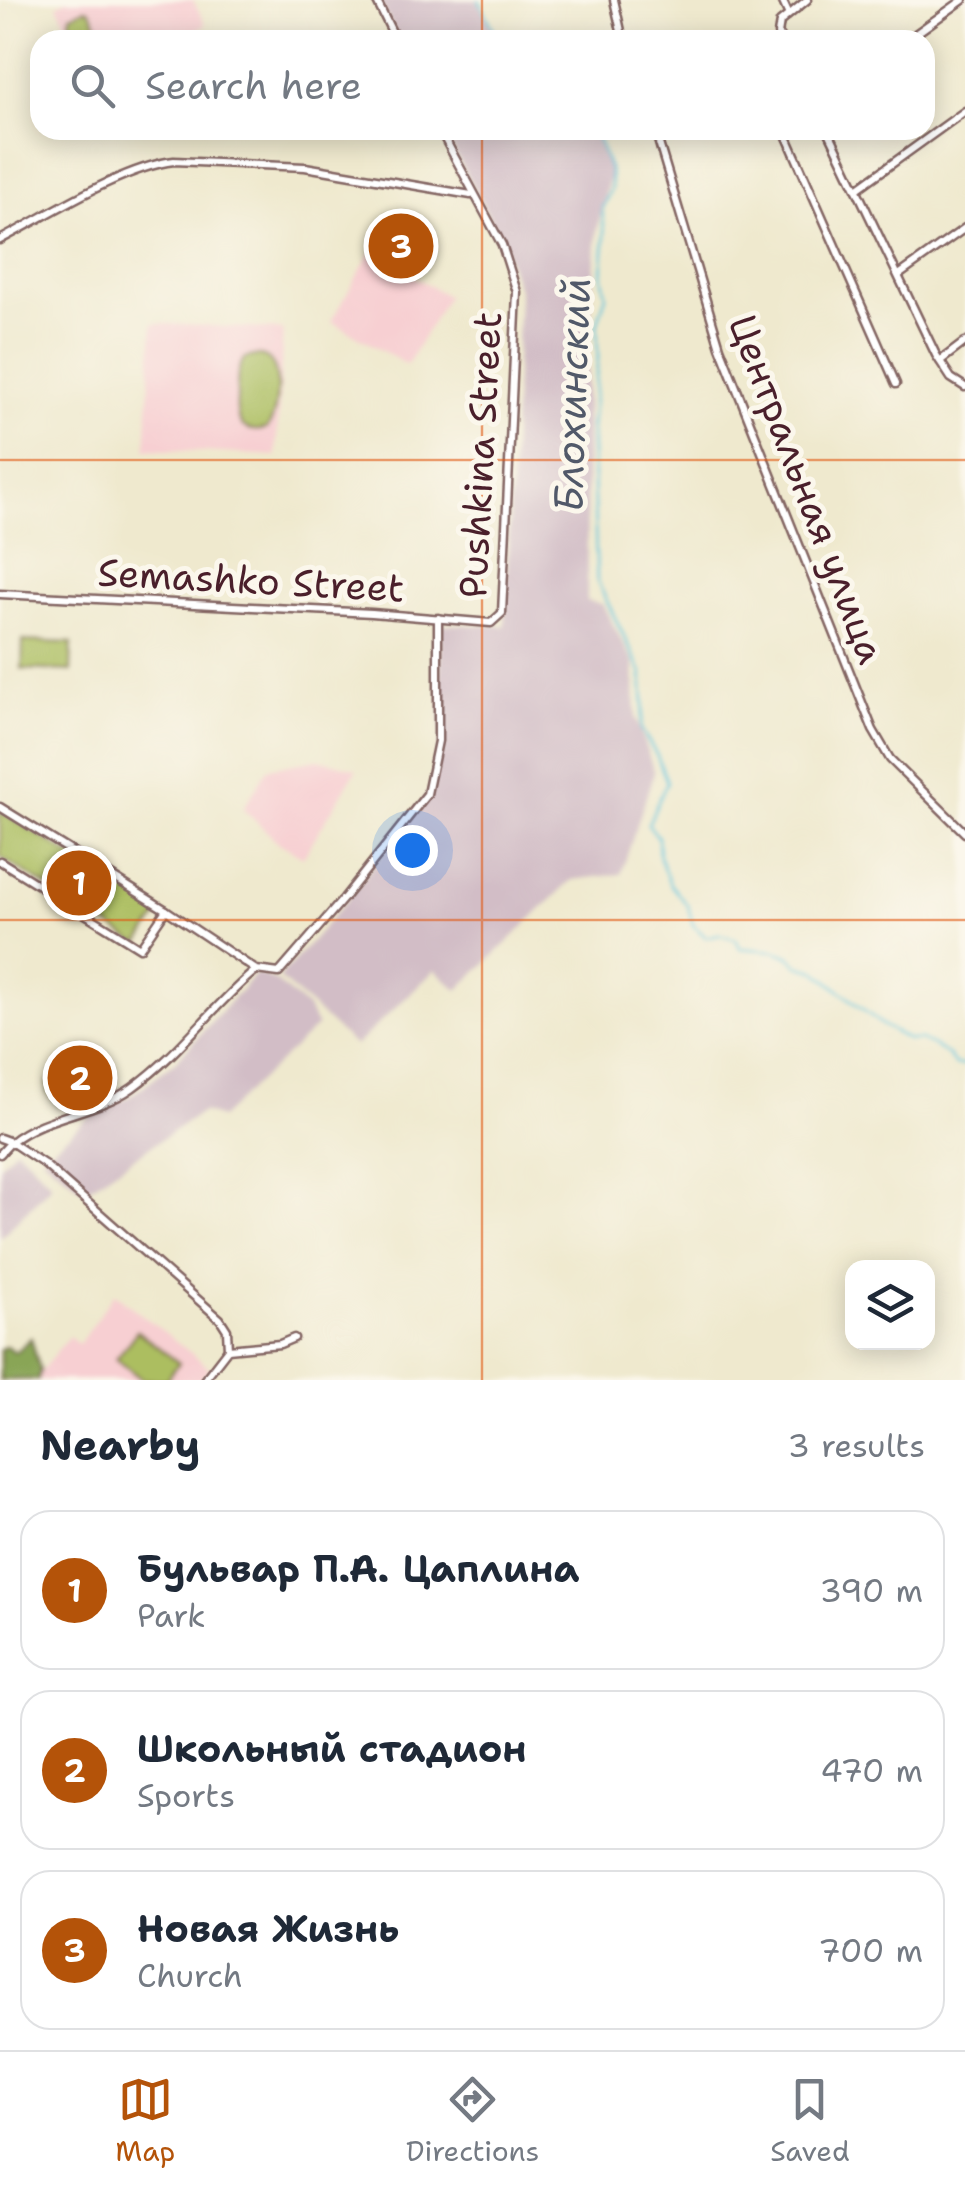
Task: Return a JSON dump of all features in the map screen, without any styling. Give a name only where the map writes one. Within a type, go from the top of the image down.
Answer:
[{"type":"street","points":[[376,0],[391,30]]},
{"type":"street","points":[[614,0],[621,30]]},
{"type":"street","points":[[782,0],[788,14]]},
{"type":"street","points":[[779,30],[780,22],[807,0]]},
{"type":"street","points":[[921,30],[964,0]]},
{"type":"street","points":[[935,133],[965,111]]},
{"type":"street","name":"Pushkina Street","points":[[445,140],[502,245],[517,292],[502,613],[498,620]]},
{"type":"street","name":"Центральная улица","points":[[659,140],[720,347],[873,730],[890,759],[965,833]]},
{"type":"street","points":[[788,140],[896,384]]},
{"type":"street","points":[[833,140],[940,361],[951,378],[965,387]]},
{"type":"street","points":[[857,189],[925,140]]},
{"type":"street","points":[[0,240],[127,174],[155,163],[174,161],[305,166],[472,195]]},
{"type":"street","points":[[898,276],[965,228]]},
{"type":"street","points":[[940,361],[965,342]]},
{"type":"street","name":"Semashko Street","points":[[0,594],[492,623],[498,620]]},
{"type":"street","name":"Pushkina Street","points":[[256,970],[279,973],[426,794],[438,741],[438,618]]},
{"type":"street","points":[[0,807],[256,970],[177,1053],[128,1091],[96,1108],[26,1129],[0,1154]]},
{"type":"street","points":[[0,861],[140,948],[166,910]]},
{"type":"street","points":[[0,1138],[44,1164],[220,1319],[226,1330],[228,1350],[204,1380]]},
{"type":"street","points":[[228,1350],[280,1344],[294,1338]]},
{"type":"shaded area","points":[[67,0],[193,0],[206,25],[197,30],[70,30],[57,5]]},
{"type":"shaded area","points":[[379,0],[477,0],[493,30],[394,30]]},
{"type":"shaded area","points":[[448,140],[597,140],[611,169],[597,230],[586,394],[587,601],[602,604],[634,664],[636,718],[654,772],[621,874],[572,880],[458,990],[435,970],[355,1046],[279,978],[347,900],[428,793],[440,740],[441,624],[505,626],[519,292],[503,243]]},
{"type":"shaded area","points":[[371,252],[447,296],[407,365],[331,321]]},
{"type":"shaded area","points":[[153,323],[283,330],[276,456],[146,449]]},
{"type":"shaded area","points":[[318,759],[357,769],[303,857],[279,843],[243,809],[268,768]]},
{"type":"shaded area","points":[[256,973],[276,981],[307,1008],[317,1026],[220,1118],[202,1112],[84,1191],[42,1157],[91,1115],[129,1097],[175,1062]]},
{"type":"shaded area","points":[[16,1148],[52,1184],[0,1238],[0,1165]]},
{"type":"shaded area","points":[[114,1293],[210,1368],[200,1380],[34,1380],[69,1336],[79,1344]]},
{"type":"green space","points":[[90,10],[100,30],[74,30],[71,15]]},
{"type":"green space","points":[[258,355],[268,359],[275,370],[275,407],[266,429],[250,430],[238,418],[237,381],[245,358]]},
{"type":"green space","points":[[23,641],[72,643],[71,671],[22,669]]},
{"type":"green space","points":[[0,811],[158,909],[160,914],[140,942],[0,857]]},
{"type":"green space","points":[[86,1056],[105,1060],[111,1073],[102,1086],[58,1106],[47,1093],[47,1082]]},
{"type":"green space","points":[[137,1331],[179,1363],[166,1380],[143,1380],[116,1359]]},
{"type":"green space","points":[[31,1338],[40,1370],[38,1379],[0,1380],[0,1350],[6,1346],[15,1352]]},
{"type":"waterway","name":"Блохинский","points":[[479,0],[494,30]]},
{"type":"waterway","name":"Блохинский","points":[[598,140],[610,172],[611,189],[602,208],[602,274],[606,295],[597,325],[591,425],[597,581],[642,673],[641,729],[667,782],[648,824],[658,837],[659,856],[670,884],[688,906],[693,925],[706,937],[719,934],[736,939],[740,948],[790,956],[798,965],[816,971],[882,1025],[908,1040],[921,1040],[935,1047],[955,1065],[965,1065]]},
{"type":"place","name":"Новая Жизнь","points":[[401,246]]},
{"type":"place","name":"Бульвар П.А. Цаплина","points":[[79,883]]},
{"type":"place","name":"Школьный стадион","points":[[80,1078]]}]
